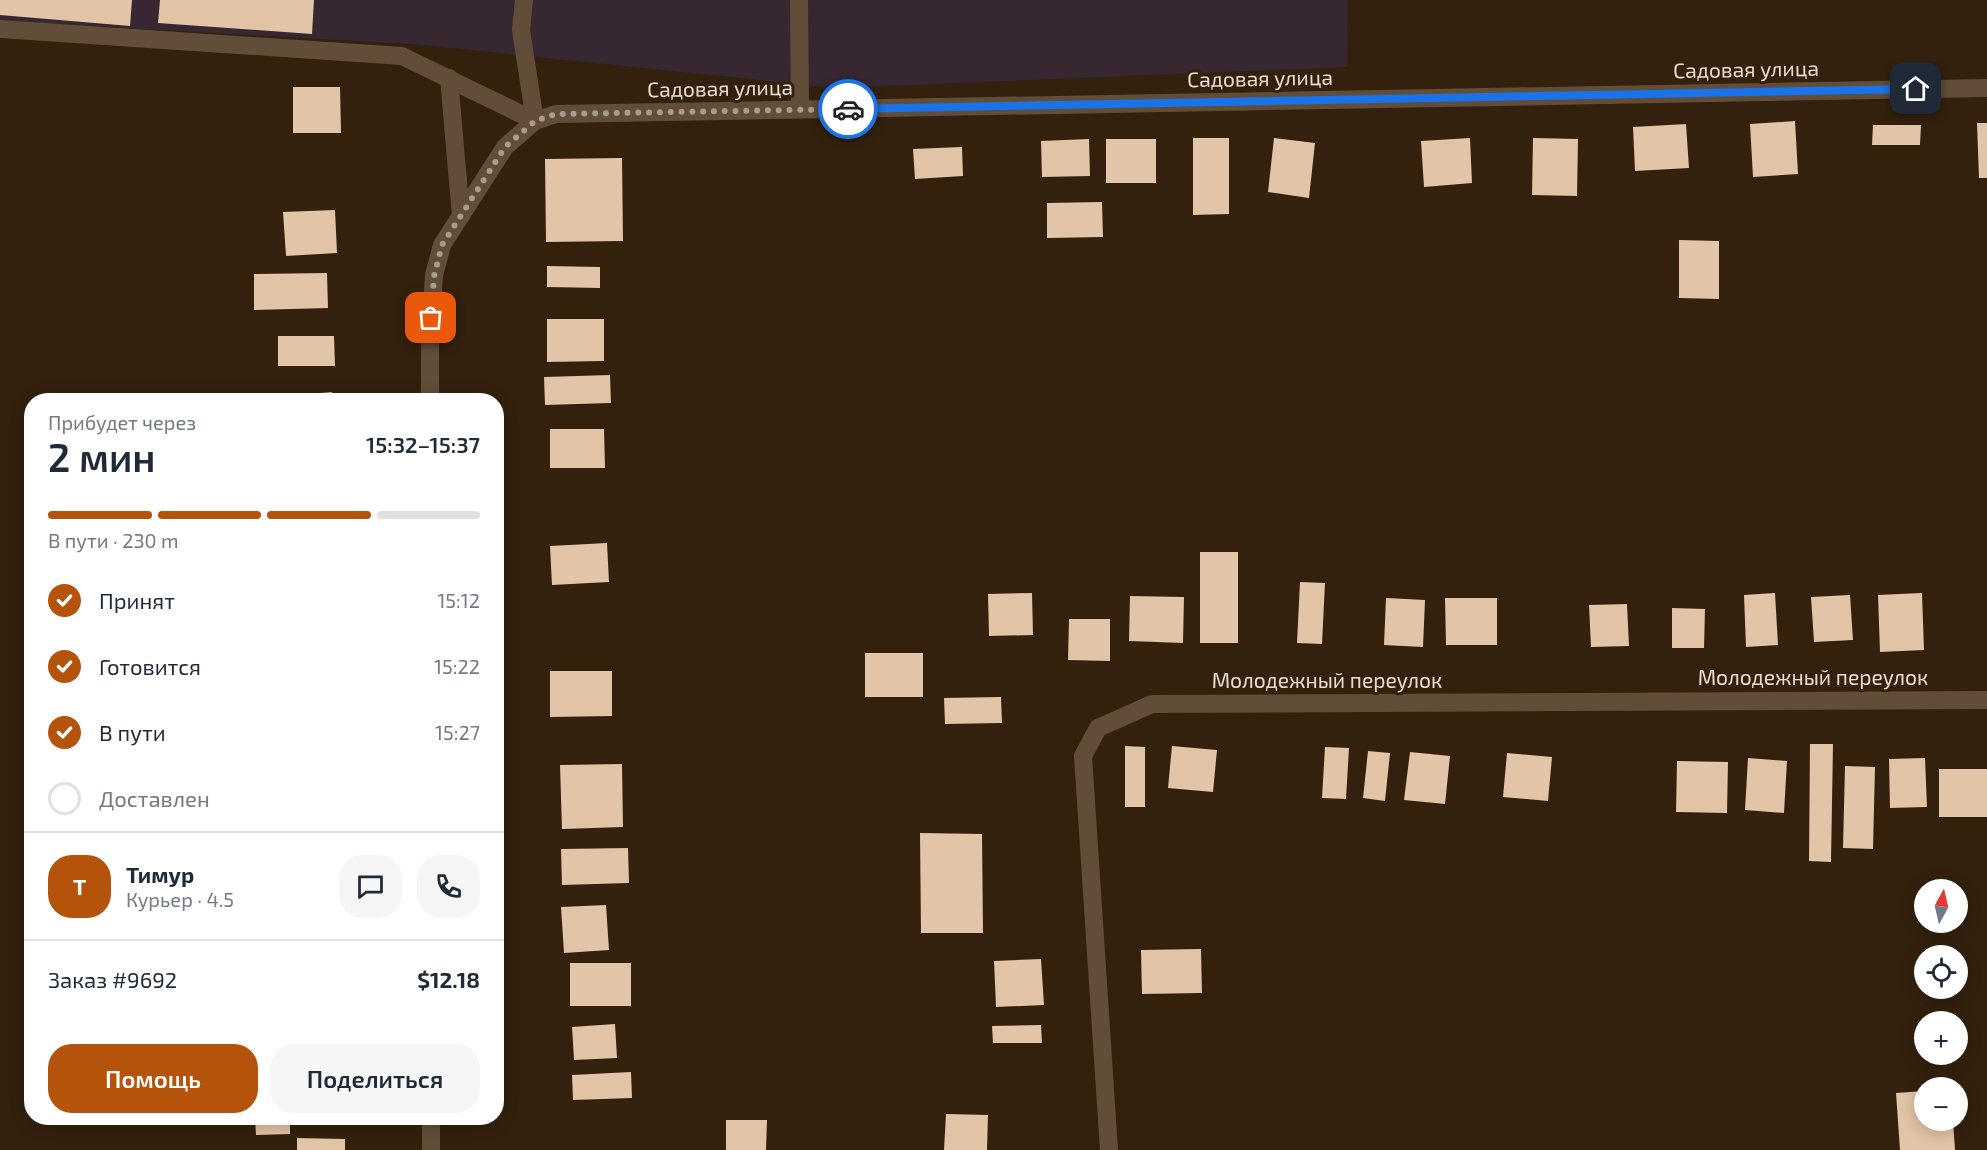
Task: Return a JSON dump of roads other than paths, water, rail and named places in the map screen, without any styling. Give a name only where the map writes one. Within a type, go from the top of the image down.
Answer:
[{"type":"street","points":[[524,0],[521,30],[535,121]]},
{"type":"street","points":[[799,0],[800,110]]},
{"type":"street","points":[[0,29],[402,56],[535,121]]},
{"type":"street","points":[[449,78],[461,216]]},
{"type":"street","name":"Садовая улица","points":[[535,121],[556,114],[1987,88]]},
{"type":"street","points":[[430,393],[430,339],[434,276],[442,245],[505,147],[535,121]]},
{"type":"street","name":"Молодежный переулок","points":[[1109,1150],[1083,756],[1098,728],[1152,704],[1987,700]]},
{"type":"street","points":[[431,1125],[431,1150]]}]
